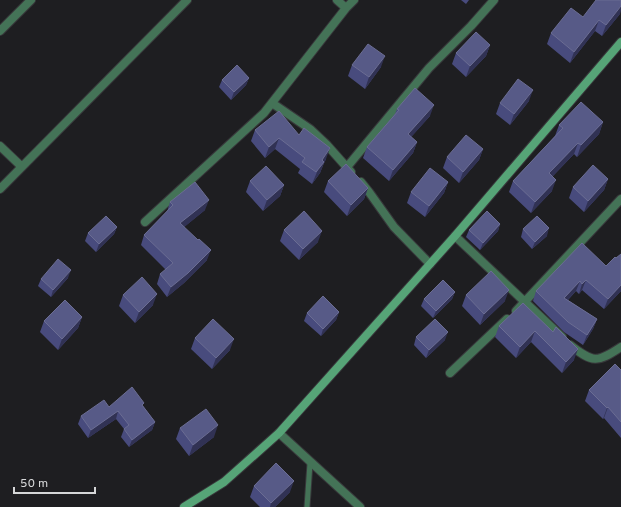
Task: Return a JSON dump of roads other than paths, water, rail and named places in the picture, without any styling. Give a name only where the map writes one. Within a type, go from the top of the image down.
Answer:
[{"type":"street","points":[[0,31],[31,0]]},
{"type":"street","points":[[0,189],[21,166],[187,0]]},
{"type":"street","points":[[337,0],[346,8]]},
{"type":"street","points":[[144,222],[252,124],[272,103],[346,8],[354,0]]},
{"type":"street","points":[[347,167],[429,68],[471,26],[494,0]]},
{"type":"street","points":[[184,507],[224,482],[279,433],[455,236],[621,42]]},
{"type":"street","points":[[272,103],[310,129],[326,145],[369,192],[394,228],[430,264]]},
{"type":"street","points":[[0,146],[21,166]]},
{"type":"street","points":[[450,373],[524,302],[621,199]]},
{"type":"street","points":[[455,236],[524,302],[579,351],[593,359],[606,358],[621,347]]},
{"type":"street","points":[[279,433],[360,507]]},
{"type":"lane","points":[[308,507],[310,462]]}]
